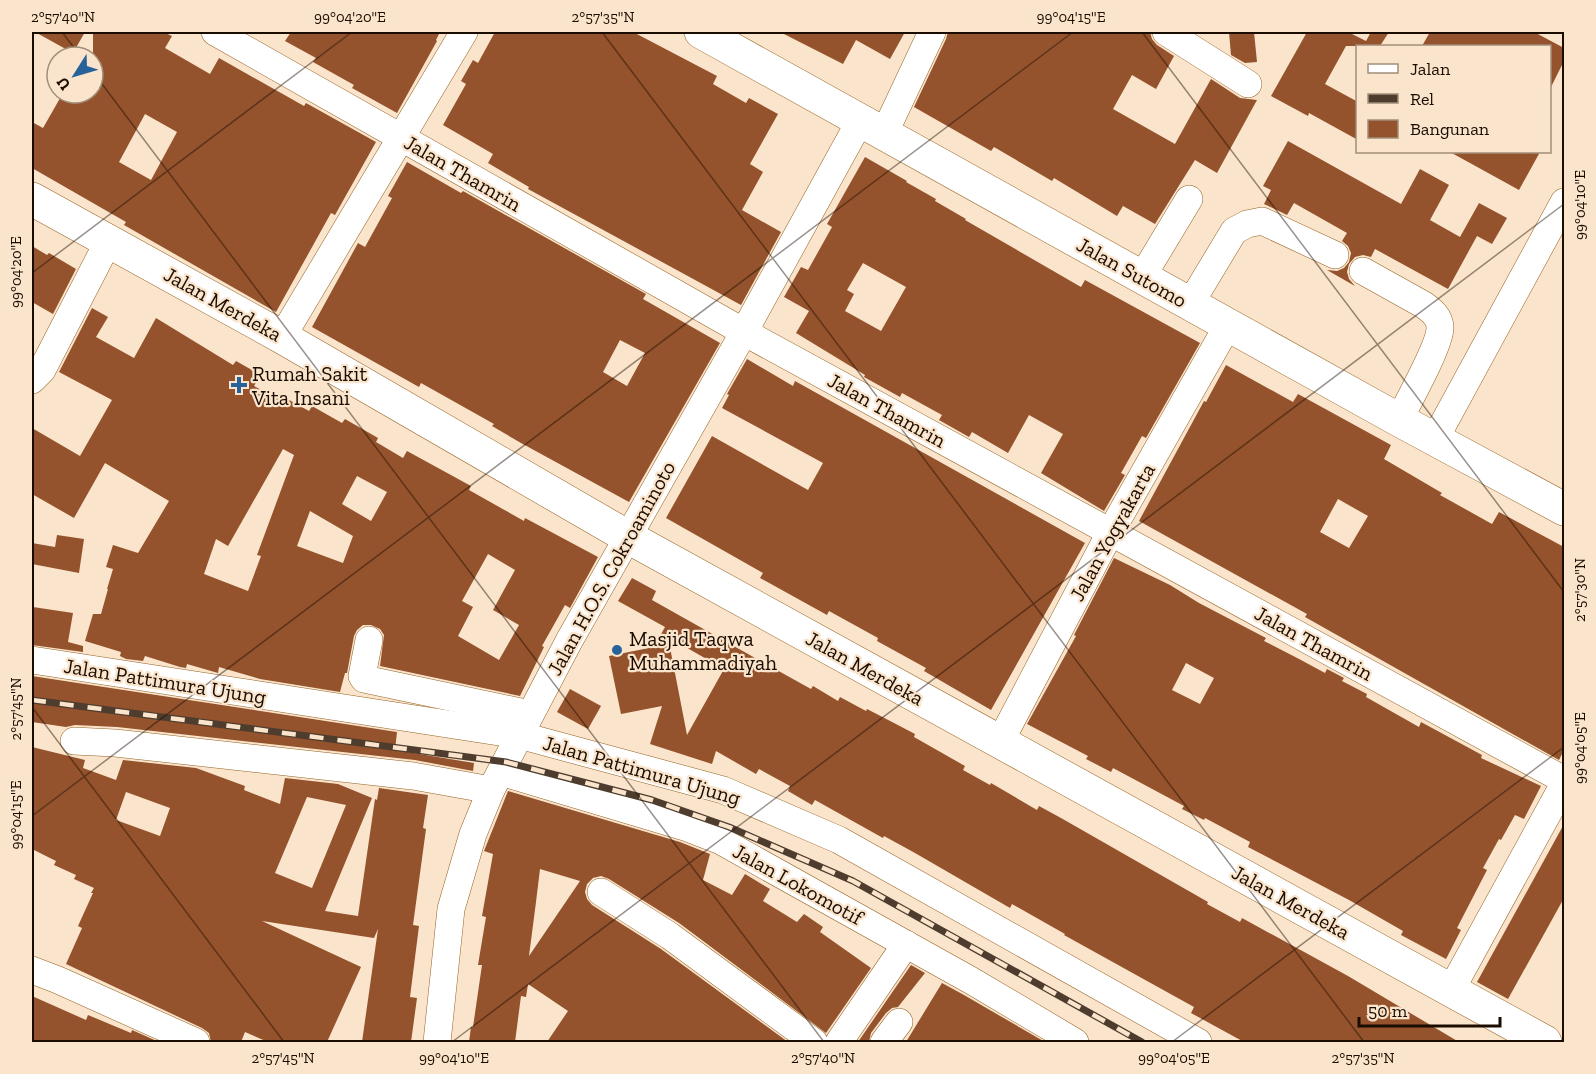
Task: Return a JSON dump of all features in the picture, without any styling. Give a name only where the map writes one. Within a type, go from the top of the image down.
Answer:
[{"type":"main road","name":"Jalan Sutomo","points":[[701,32],[1435,440],[1564,509]]},
{"type":"main road","name":"Jalan Merdeka","points":[[32,199],[282,337],[628,537],[1451,990],[1532,1039]]},
{"type":"street","name":"Jalan Thamrin","points":[[215,32],[744,332],[1564,782]]},
{"type":"street","points":[[282,337],[464,32]]},
{"type":"street","name":"Jalan H.O.S. Cokroaminoto","points":[[437,1042],[451,909],[472,834],[496,781],[569,641],[744,332],[932,32]]},
{"type":"street","points":[[1167,32],[1248,84]]},
{"type":"street","points":[[1142,277],[1190,199]]},
{"type":"street","points":[[1435,440],[1564,202]]},
{"type":"street","points":[[1190,304],[1234,231],[1247,224],[1262,221],[1335,255]]},
{"type":"street","points":[[32,380],[42,370],[108,242]]},
{"type":"street","points":[[1363,271],[1424,305],[1438,319],[1440,329],[1434,349],[1399,420]]},
{"type":"street","name":"Jalan Yogyakarta","points":[[1000,742],[1110,533],[1228,325]]},
{"type":"street","points":[[369,640],[362,676],[364,679],[524,725]]},
{"type":"street","name":"Jalan Pattimura Ujung","points":[[32,660],[524,725],[723,790],[839,840],[1198,1042]]},
{"type":"street","name":"Jalan Lokomotif","points":[[74,741],[115,743],[413,776],[496,781],[685,827],[721,841],[1075,1042]]},
{"type":"street","points":[[1451,990],[1564,782]]},
{"type":"street","points":[[601,892],[670,936],[814,1042]]},
{"type":"street","points":[[839,1042],[906,944]]},
{"type":"street","points":[[32,970],[196,1042]]},
{"type":"building","points":[[35,32],[85,32],[78,45],[59,45]]},
{"type":"building","points":[[93,32],[163,32],[172,36],[165,48],[210,74],[219,58],[304,106],[306,103],[376,142],[335,215],[331,213],[276,312],[124,225],[126,222],[32,168],[32,122],[43,128],[56,105],[105,105],[105,45],[93,45]],"holes":[[[145,114],[177,132],[151,180],[119,162]]]},
{"type":"building","points":[[291,32],[440,32],[397,113],[352,88],[354,85],[313,62],[316,58],[285,41]]},
{"type":"building","points":[[495,32],[633,32],[717,76],[713,84],[746,103],[749,98],[778,114],[750,164],[763,172],[742,210],[781,232],[741,305],[528,189],[529,187],[488,163],[493,154],[443,125],[466,84],[461,81],[473,60],[478,63]]},
{"type":"building","points":[[780,32],[905,32],[890,59],[856,40],[843,64]]},
{"type":"building","points":[[948,32],[1150,32],[1157,45],[1174,56],[1156,89],[1132,75],[1113,109],[1175,144],[1211,79],[1240,98],[1257,100],[1217,173],[1195,160],[1155,224],[1123,206],[1117,216],[1054,178],[1052,181],[994,147],[991,151],[914,107]]},
{"type":"building","points":[[1229,32],[1254,32],[1257,62],[1245,63],[1231,55]]},
{"type":"building","points":[[1307,32],[1348,32],[1366,41],[1371,32],[1389,32],[1381,45],[1346,46],[1325,84],[1356,101],[1356,139],[1309,113],[1308,116],[1271,96]]},
{"type":"building","points":[[1430,32],[1534,32],[1564,48],[1564,61],[1551,87],[1551,45],[1423,45]]},
{"type":"building","points":[[1288,141],[1401,204],[1420,169],[1449,185],[1430,220],[1460,237],[1479,203],[1507,218],[1492,244],[1477,236],[1448,289],[1375,249],[1371,257],[1363,255],[1355,257],[1349,264],[1347,272],[1355,286],[1327,270],[1337,271],[1349,262],[1351,253],[1342,241],[1347,233],[1294,203],[1287,215],[1264,204],[1271,190],[1263,186]]},
{"type":"building","points":[[1452,153],[1539,153],[1519,190]]},
{"type":"building","points":[[865,157],[936,199],[935,201],[965,220],[1081,287],[1085,280],[1200,343],[1146,438],[1142,436],[1121,473],[1125,475],[1104,511],[1041,473],[1063,434],[1029,415],[1008,453],[972,432],[969,437],[939,420],[942,415],[902,393],[900,397],[864,377],[865,375],[796,333],[809,311],[784,297],[801,267],[808,270],[832,227],[827,224]],"holes":[[[863,263],[906,287],[881,331],[845,311],[854,294],[847,290]]]},
{"type":"building","points":[[407,162],[646,294],[643,299],[720,343],[629,502],[521,443],[492,426],[494,424],[421,383],[419,387],[312,327],[358,243],[365,247],[392,198],[388,196]],"holes":[[[620,340],[645,353],[627,386],[603,372]]]},
{"type":"building","points":[[32,246],[76,269],[53,314],[32,302]]},
{"type":"building","points":[[92,308],[108,317],[96,337],[134,358],[156,318],[233,365],[236,361],[261,375],[254,386],[280,400],[282,396],[309,411],[312,406],[342,423],[345,419],[378,438],[376,442],[403,458],[407,451],[471,486],[469,490],[524,521],[525,518],[598,557],[570,608],[565,605],[542,646],[544,647],[520,696],[380,666],[384,635],[380,629],[371,625],[363,625],[354,636],[347,673],[345,673],[340,692],[260,679],[219,667],[218,673],[187,664],[186,668],[180,667],[145,656],[143,661],[126,659],[120,656],[121,652],[85,641],[93,614],[101,614],[113,569],[106,567],[113,545],[138,553],[169,501],[105,463],[74,518],[32,494],[32,428],[80,456],[112,400],[59,372]],"holes":[[[283,449],[294,455],[257,555],[261,556],[248,591],[204,574],[216,539],[228,546]],[[357,476],[387,492],[371,521],[342,504]],[[310,511],[353,536],[343,563],[297,546]],[[488,554],[515,570],[493,610],[519,625],[499,660],[458,636],[473,607],[462,601]]]},
{"type":"building","points":[[747,359],[793,386],[795,381],[1085,543],[991,710],[924,671],[926,668],[877,641],[878,638],[829,611],[827,615],[760,578],[763,573],[666,518],[712,436],[808,490],[823,463],[722,408],[729,395],[727,394]]},
{"type":"building","points":[[1226,365],[1293,402],[1298,394],[1391,445],[1384,459],[1442,493],[1440,495],[1492,524],[1499,512],[1564,547],[1564,750],[1559,760],[1305,617],[1307,614],[1139,521],[1204,401],[1206,402]],"holes":[[[1338,499],[1368,516],[1349,548],[1320,532]]]},
{"type":"building","points":[[57,535],[84,539],[79,573],[32,564],[32,543],[55,547]]},
{"type":"building","points":[[1114,558],[1170,585],[1266,638],[1264,641],[1325,673],[1327,669],[1344,678],[1342,681],[1367,694],[1366,697],[1419,727],[1421,722],[1482,755],[1481,758],[1541,786],[1524,819],[1515,815],[1483,868],[1487,870],[1457,928],[1461,930],[1446,959],[1401,935],[1403,931],[1349,900],[1248,847],[1250,842],[1205,818],[1204,820],[1182,809],[1184,806],[1113,768],[1111,772],[1086,759],[1088,756],[1027,724],[1076,636],[1074,635]],"holes":[[[1186,663],[1214,678],[1200,704],[1172,690]]]},
{"type":"building","points":[[632,578],[656,591],[652,600],[766,664],[811,689],[813,686],[838,701],[840,697],[915,734],[914,737],[965,766],[963,770],[990,785],[991,783],[1037,810],[1039,806],[1061,818],[1208,902],[1207,904],[1240,922],[1242,918],[1348,976],[1459,1042],[1244,1042],[1191,1013],[1194,1007],[1012,904],[1010,908],[915,853],[815,800],[812,805],[788,791],[790,786],[759,769],[756,774],[716,751],[712,764],[650,744],[662,706],[621,714],[609,656],[654,647],[665,627],[618,601]],"holes":[[[668,637],[724,669],[687,735]]]},
{"type":"building","points":[[33,607],[73,613],[68,642],[83,646],[83,652],[32,645]]},
{"type":"building","points":[[32,676],[397,732],[395,750],[474,763],[473,771],[415,760],[117,727],[75,725],[66,727],[32,722]]},
{"type":"building","points":[[570,689],[601,706],[588,729],[557,712]]},
{"type":"building","points":[[32,747],[85,760],[83,768],[116,780],[123,760],[196,768],[245,786],[244,790],[280,804],[285,778],[338,784],[372,798],[325,911],[358,916],[375,799],[377,800],[379,788],[428,795],[423,828],[426,829],[413,925],[419,926],[410,997],[417,998],[411,1042],[362,1042],[378,929],[374,938],[262,921],[361,967],[327,1042],[268,1042],[245,1032],[241,1042],[211,1042],[209,1033],[202,1028],[66,964],[82,928],[78,926],[94,888],[74,879],[76,875],[54,865],[56,861],[32,849]],"holes":[[[126,792],[170,808],[160,836],[116,820]],[[307,797],[346,805],[312,888],[275,873]]]},
{"type":"building","points":[[508,791],[680,842],[710,854],[703,880],[732,895],[745,874],[770,889],[763,901],[797,922],[804,914],[823,927],[820,932],[871,968],[826,1033],[679,923],[601,876],[593,878],[587,884],[585,892],[592,905],[661,949],[788,1042],[547,1042],[568,1011],[528,984],[526,997],[521,996],[515,1042],[469,1042],[482,965],[478,965],[486,917],[482,916],[493,854],[484,851]],"holes":[[[540,869],[580,881],[529,956]]]},
{"type":"building","points":[[1564,824],[1564,898],[1508,999],[1477,982]]},
{"type":"building","points":[[911,965],[925,973],[898,1007],[886,1013],[871,1033],[869,1042],[858,1042]]},
{"type":"building","points":[[942,983],[964,995],[1045,1042],[906,1042]]},
{"type":"building","points":[[32,996],[86,1020],[88,1015],[159,1042],[32,1042]]},
{"type":"railway","points":[[32,700],[506,762],[652,800],[729,827],[853,881],[1142,1042]]},
{"type":"place","name":"Rumah Sakit Vita Insani","points":[[239,385]]},
{"type":"place","name":"Masjid Taqwa Muhammadiyah","points":[[617,650]]}]
